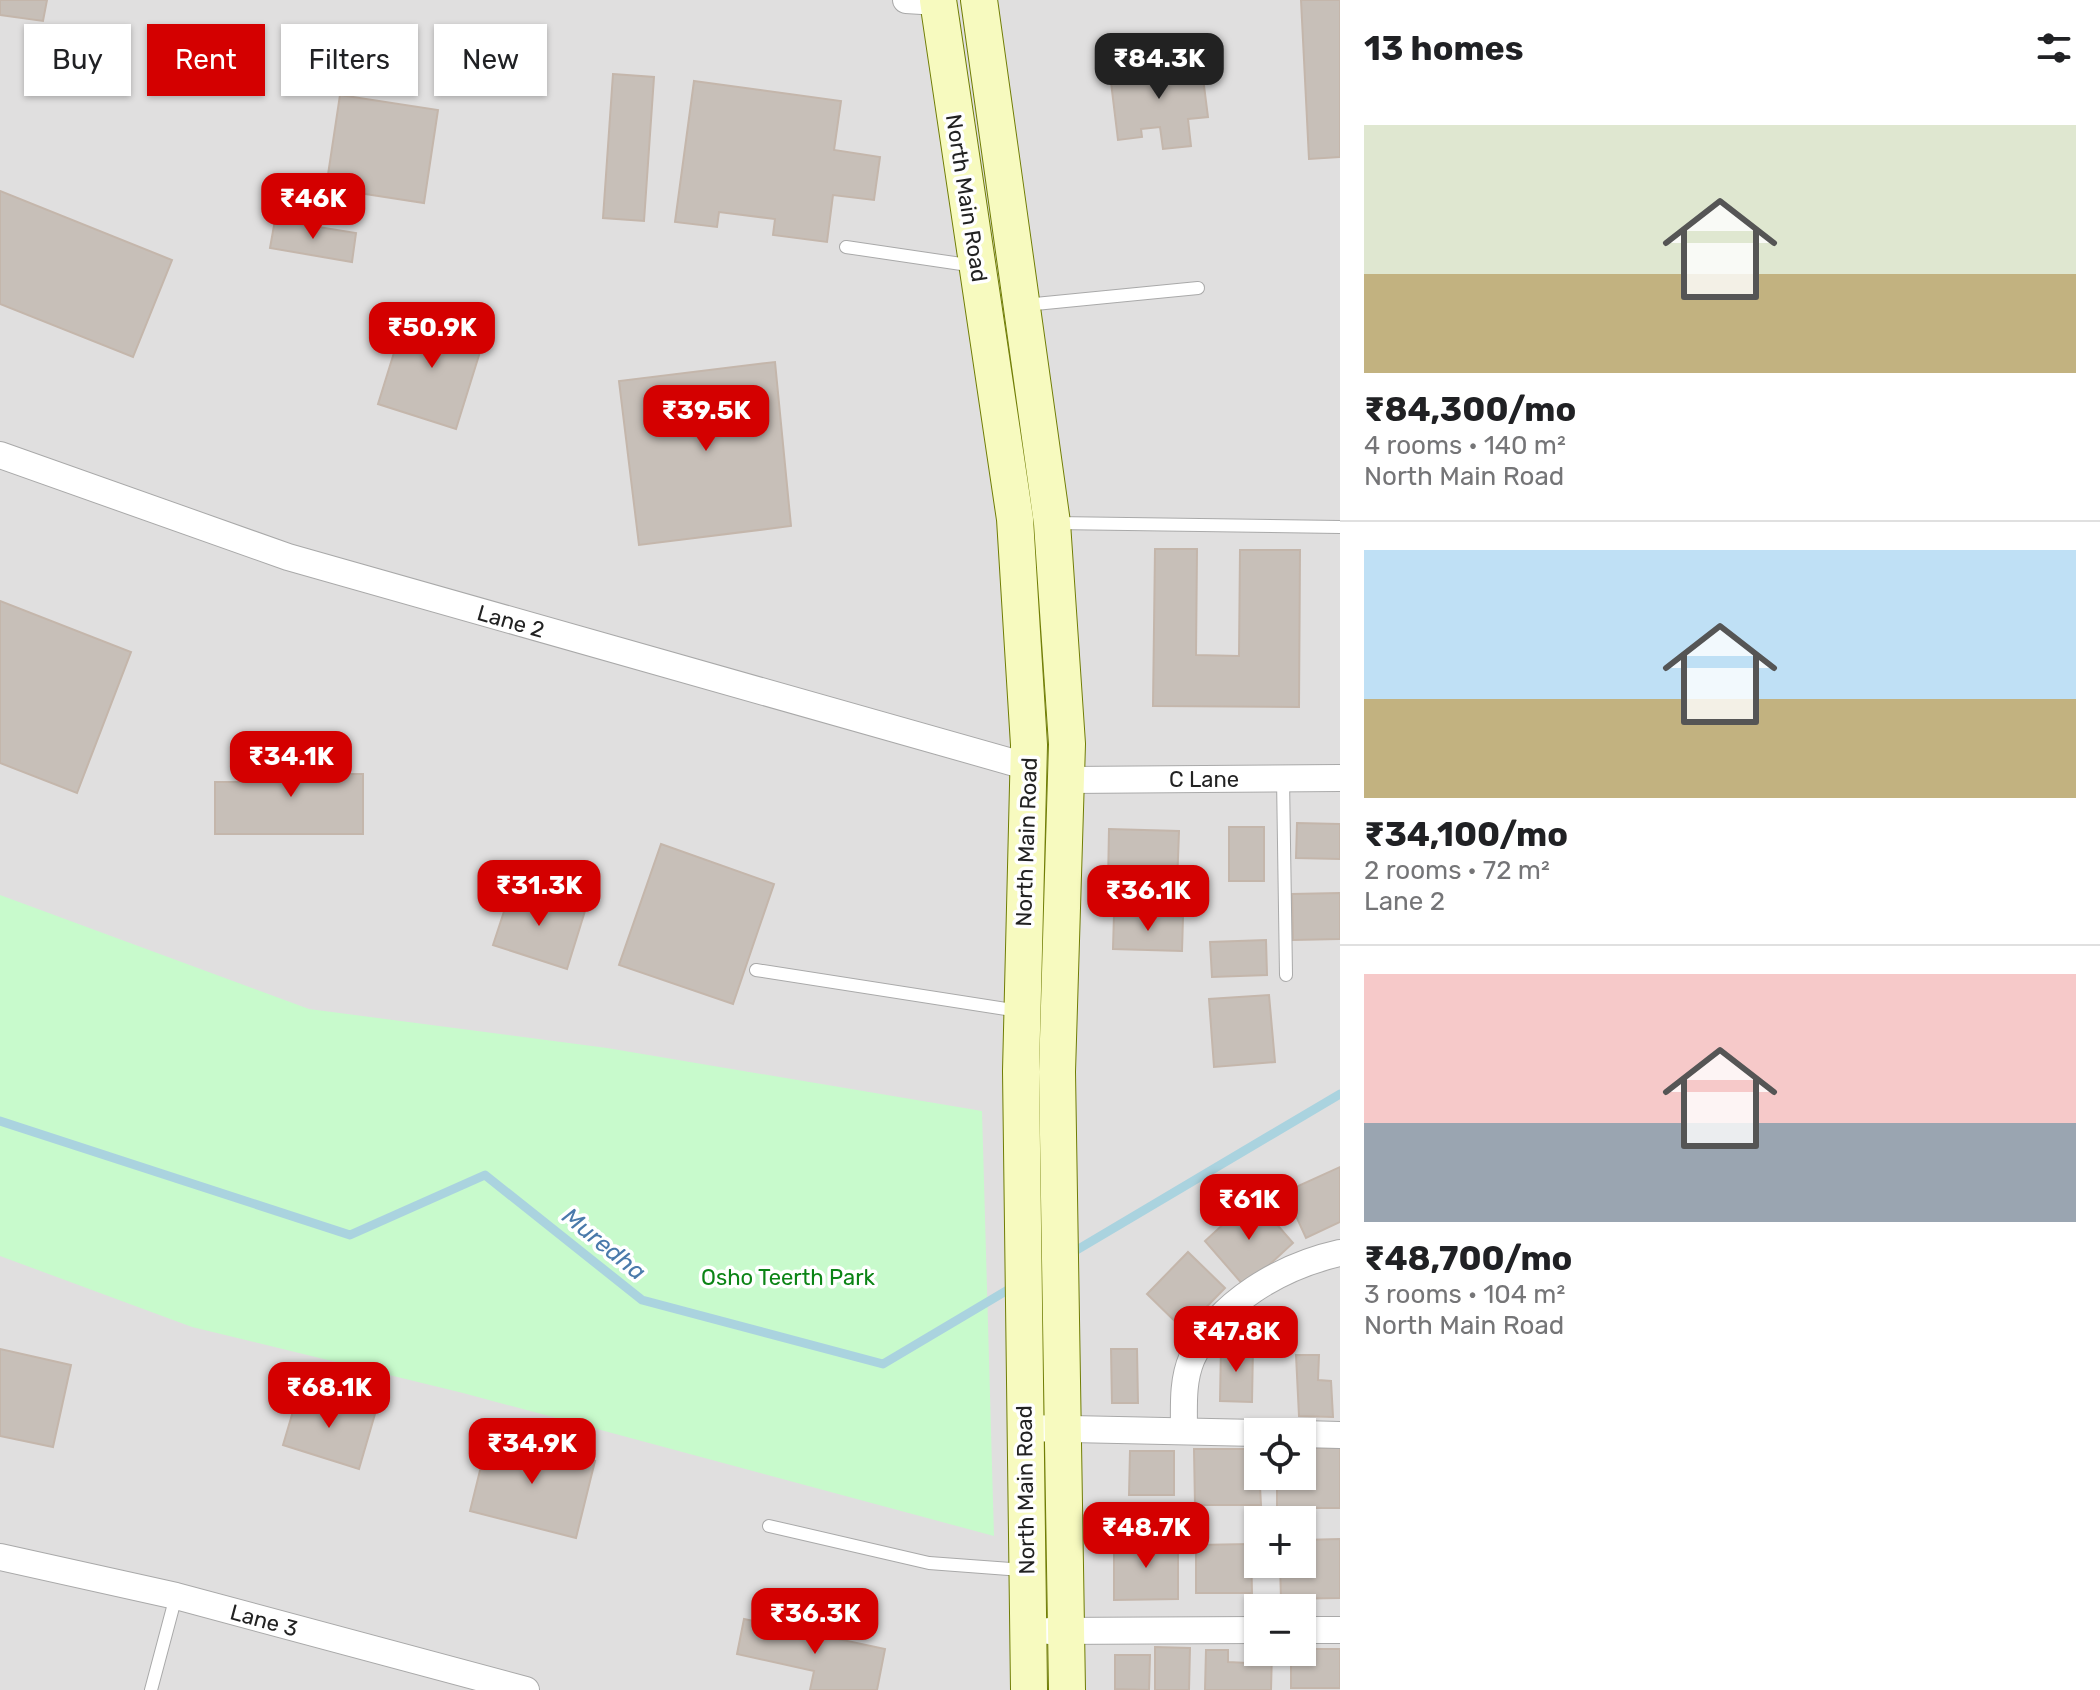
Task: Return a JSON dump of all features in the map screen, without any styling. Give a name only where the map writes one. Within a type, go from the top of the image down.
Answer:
[{"type":"main road","name":"North Main Road","points":[[979,0],[1021,306],[1033,521],[1021,1071],[1022,1338],[1029,1690]]},
{"type":"main road","name":"North Main Road","points":[[927,1],[978,267],[1033,521],[1068,780],[1057,1072],[1067,1690]]},
{"type":"street","points":[[979,0],[986,0]]},
{"type":"street","name":"Lane 2","points":[[0,455],[288,557],[1029,767]]},
{"type":"street","name":"C Lane","points":[[1068,780],[1340,778]]},
{"type":"street","points":[[1184,1431],[1188,1373],[1192,1359],[1214,1321],[1268,1280],[1317,1258],[1340,1253]]},
{"type":"street","points":[[1024,1428],[1244,1433]]},
{"type":"street","points":[[1316,1434],[1340,1435]]},
{"type":"street","name":"Lane 3","points":[[0,1557],[176,1596],[526,1690]]},
{"type":"street","points":[[1029,1632],[1244,1630]]},
{"type":"street","points":[[1316,1630],[1340,1630]]},
{"type":"lane","points":[[846,247],[978,267]]},
{"type":"lane","points":[[1021,306],[1198,288]]},
{"type":"lane","points":[[1033,521],[1340,527]]},
{"type":"lane","points":[[1283,778],[1286,975]]},
{"type":"lane","points":[[756,970],[1022,1011]]},
{"type":"lane","points":[[769,1526],[929,1563],[1026,1571]]},
{"type":"lane","points":[[151,1690],[176,1596]]},
{"type":"shaded area","points":[[0,0],[1340,0],[1340,1690],[0,1690]]},
{"type":"green space","name":"Osho Teerth Park","points":[[0,895],[309,1009],[607,1048],[982,1111],[994,1536],[463,1393],[192,1327],[0,1256]]},
{"type":"building","points":[[0,0],[47,0],[43,21],[0,15]]},
{"type":"building","points":[[1301,0],[1340,0],[1340,157],[1309,159]]},
{"type":"building","points":[[1175,59],[1176,65],[1201,62],[1208,117],[1188,119],[1191,146],[1163,149],[1160,127],[1141,129],[1142,137],[1118,140],[1110,74],[1143,69],[1142,63]]},
{"type":"building","points":[[613,74],[654,77],[644,221],[603,218]]},
{"type":"building","points":[[694,81],[841,101],[834,150],[880,157],[874,200],[833,195],[827,242],[773,235],[775,219],[719,212],[717,227],[675,222]]},
{"type":"building","points":[[340,96],[438,110],[424,203],[326,188]]},
{"type":"building","points":[[0,191],[172,260],[133,357],[0,304]]},
{"type":"building","points":[[275,220],[356,233],[352,262],[270,248]]},
{"type":"building","points":[[407,311],[485,336],[456,429],[378,404]]},
{"type":"building","points":[[775,362],[791,526],[639,545],[619,381]]},
{"type":"building","points":[[1155,549],[1197,549],[1196,655],[1239,656],[1240,550],[1300,550],[1299,707],[1153,706]]},
{"type":"building","points":[[0,601],[131,652],[77,793],[0,763]]},
{"type":"building","points":[[249,752],[278,752],[278,767],[312,767],[312,752],[341,752],[341,774],[363,774],[363,834],[215,834],[215,782],[249,782]]},
{"type":"building","points":[[1297,823],[1340,824],[1340,859],[1296,858]]},
{"type":"building","points":[[1229,827],[1264,827],[1264,881],[1229,881]]},
{"type":"building","points":[[1109,829],[1179,831],[1177,885],[1108,883]]},
{"type":"building","points":[[661,844],[774,884],[733,1004],[619,965]]},
{"type":"building","points":[[512,887],[585,911],[567,969],[493,945]]},
{"type":"building","points":[[1340,893],[1340,939],[1293,940],[1292,894]]},
{"type":"building","points":[[1114,914],[1183,917],[1182,951],[1113,949]]},
{"type":"building","points":[[1266,940],[1267,975],[1212,977],[1210,942]]},
{"type":"building","points":[[1269,995],[1275,1062],[1214,1067],[1209,999]]},
{"type":"building","points":[[1340,1167],[1340,1222],[1306,1238],[1285,1192]]},
{"type":"building","points":[[1253,1197],[1293,1243],[1245,1287],[1205,1241]]},
{"type":"building","points":[[1188,1252],[1225,1288],[1184,1330],[1147,1294]]},
{"type":"building","points":[[1221,1346],[1253,1347],[1252,1402],[1220,1401]]},
{"type":"building","points":[[0,1349],[71,1365],[53,1447],[0,1436]]},
{"type":"building","points":[[1111,1349],[1137,1349],[1138,1403],[1112,1403]]},
{"type":"building","points":[[1296,1355],[1319,1355],[1318,1380],[1331,1381],[1333,1417],[1299,1416]]},
{"type":"building","points":[[299,1391],[375,1414],[359,1469],[283,1445]]},
{"type":"building","points":[[489,1434],[595,1461],[576,1538],[470,1511]]},
{"type":"building","points":[[1316,1448],[1340,1448],[1340,1508],[1277,1506],[1277,1490],[1316,1490]]},
{"type":"building","points":[[1194,1449],[1244,1449],[1244,1490],[1260,1490],[1261,1505],[1195,1505]]},
{"type":"building","points":[[1130,1451],[1174,1451],[1174,1495],[1129,1495]]},
{"type":"building","points":[[1340,1539],[1340,1598],[1281,1594],[1280,1578],[1316,1578],[1316,1540]]},
{"type":"building","points":[[1178,1540],[1178,1599],[1114,1600],[1114,1541]]},
{"type":"building","points":[[1244,1544],[1244,1578],[1252,1578],[1252,1593],[1196,1593],[1196,1545]]},
{"type":"building","points":[[744,1619],[885,1649],[877,1690],[810,1690],[814,1671],[737,1654]]},
{"type":"building","points":[[1155,1647],[1190,1648],[1189,1690],[1155,1690]]},
{"type":"building","points":[[1316,1649],[1340,1649],[1340,1688],[1291,1688],[1291,1666],[1316,1666]]},
{"type":"building","points":[[1206,1650],[1228,1650],[1228,1662],[1244,1663],[1244,1666],[1272,1666],[1271,1690],[1205,1690]]},
{"type":"building","points":[[1115,1655],[1150,1655],[1149,1690],[1115,1689]]},
{"type":"waterway","name":"Muredha","points":[[1070,1254],[1340,1094]]},
{"type":"waterway","name":"Muredha","points":[[0,1121],[350,1235],[485,1175],[642,1300],[883,1364],[1016,1285]]}]
